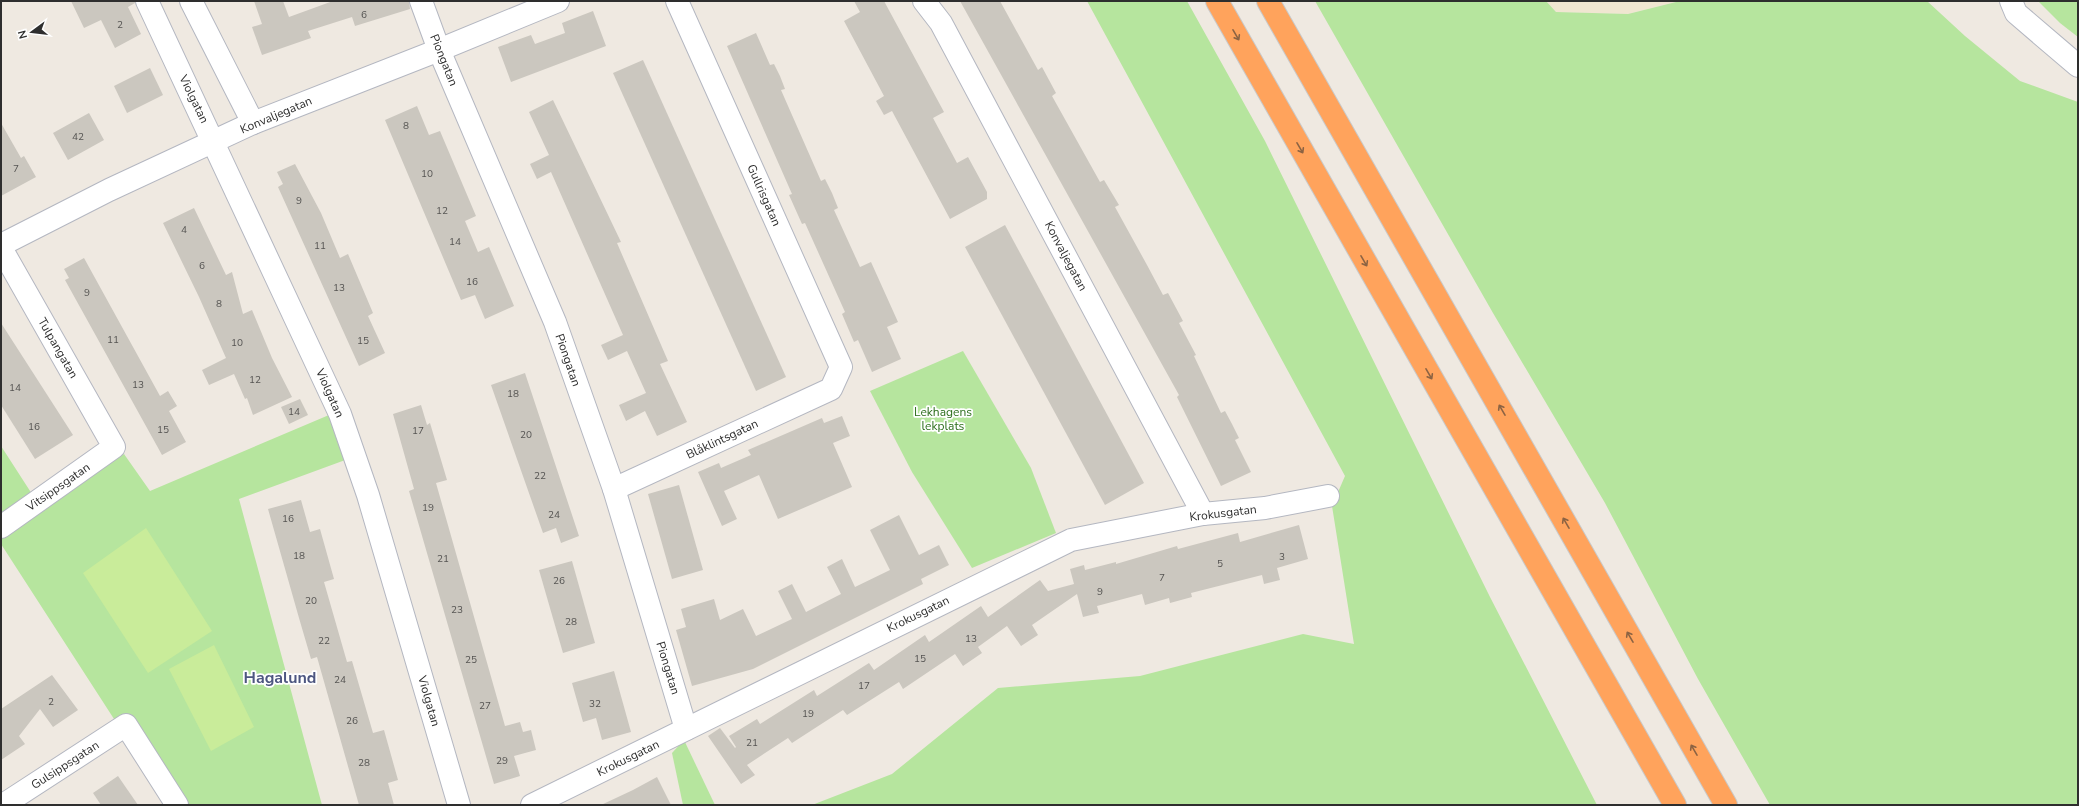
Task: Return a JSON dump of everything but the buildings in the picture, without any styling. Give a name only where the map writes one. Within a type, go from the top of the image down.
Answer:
[{"type":"highway","points":[[1217,1],[1674,805]]},
{"type":"highway","points":[[1268,1],[1726,805]]},
{"type":"street","name":"Violgatan","points":[[147,1],[340,414],[356,457],[459,805]]},
{"type":"street","points":[[191,1],[253,123]]},
{"type":"street","name":"Piongatan","points":[[421,1],[439,50],[555,322],[614,489],[686,729]]},
{"type":"street","name":"Konvaljegatan","points":[[1,245],[109,190],[253,123],[439,50],[558,1]]},
{"type":"street","name":"Gullrisgatan","points":[[677,1],[841,367],[831,389]]},
{"type":"street","name":"Konvaljegatan","points":[[924,1],[941,23],[1204,514]]},
{"type":"street","points":[[2011,1],[2016,13],[2078,66]]},
{"type":"street","name":"Tulpangatan","points":[[1,248],[114,447]]},
{"type":"street","name":"Blåklintsgatan","points":[[614,489],[831,389]]},
{"type":"street","name":"Vitsippsgatan","points":[[1,527],[114,447]]},
{"type":"street","name":"Krokusgatan","points":[[532,805],[1071,540],[1204,514],[1265,508],[1328,496]]},
{"type":"street","name":"Gulsippsgatan","points":[[3,805],[126,725],[178,805]]},
{"type":"shaded area","points":[[1546,1],[1680,1],[1628,14],[1556,12]]},
{"type":"green space","points":[[1087,1],[1187,1],[1265,141],[1490,597],[1597,805],[812,805],[892,774],[998,688],[1140,676],[1303,634],[1354,644],[1332,506],[1345,476]]},
{"type":"green space","points":[[1315,1],[1546,1],[1556,12],[1628,14],[1680,1],[1927,1],[1965,36],[2020,81],[2078,102],[2078,803],[2074,805],[1770,805],[1698,679],[1605,503],[1493,313]]},
{"type":"green space","points":[[2038,1],[2078,1],[2078,37],[2060,23]]},
{"type":"green space","name":"Lekhagens lekplats","points":[[963,351],[1031,468],[1056,533],[972,568],[912,472],[870,391]]},
{"type":"green space","points":[[329,415],[348,459],[239,499],[322,805],[172,805],[114,719],[1,544],[1,446],[41,508],[124,454],[150,491]]},
{"type":"green space","points":[[146,528],[212,631],[148,673],[83,573]]},
{"type":"green space","points":[[214,645],[254,727],[211,751],[169,669]]},
{"type":"green space","points":[[684,740],[715,805],[683,805],[672,753]]},
{"type":"district","name":"Hagalund","points":[[280,677]]}]
